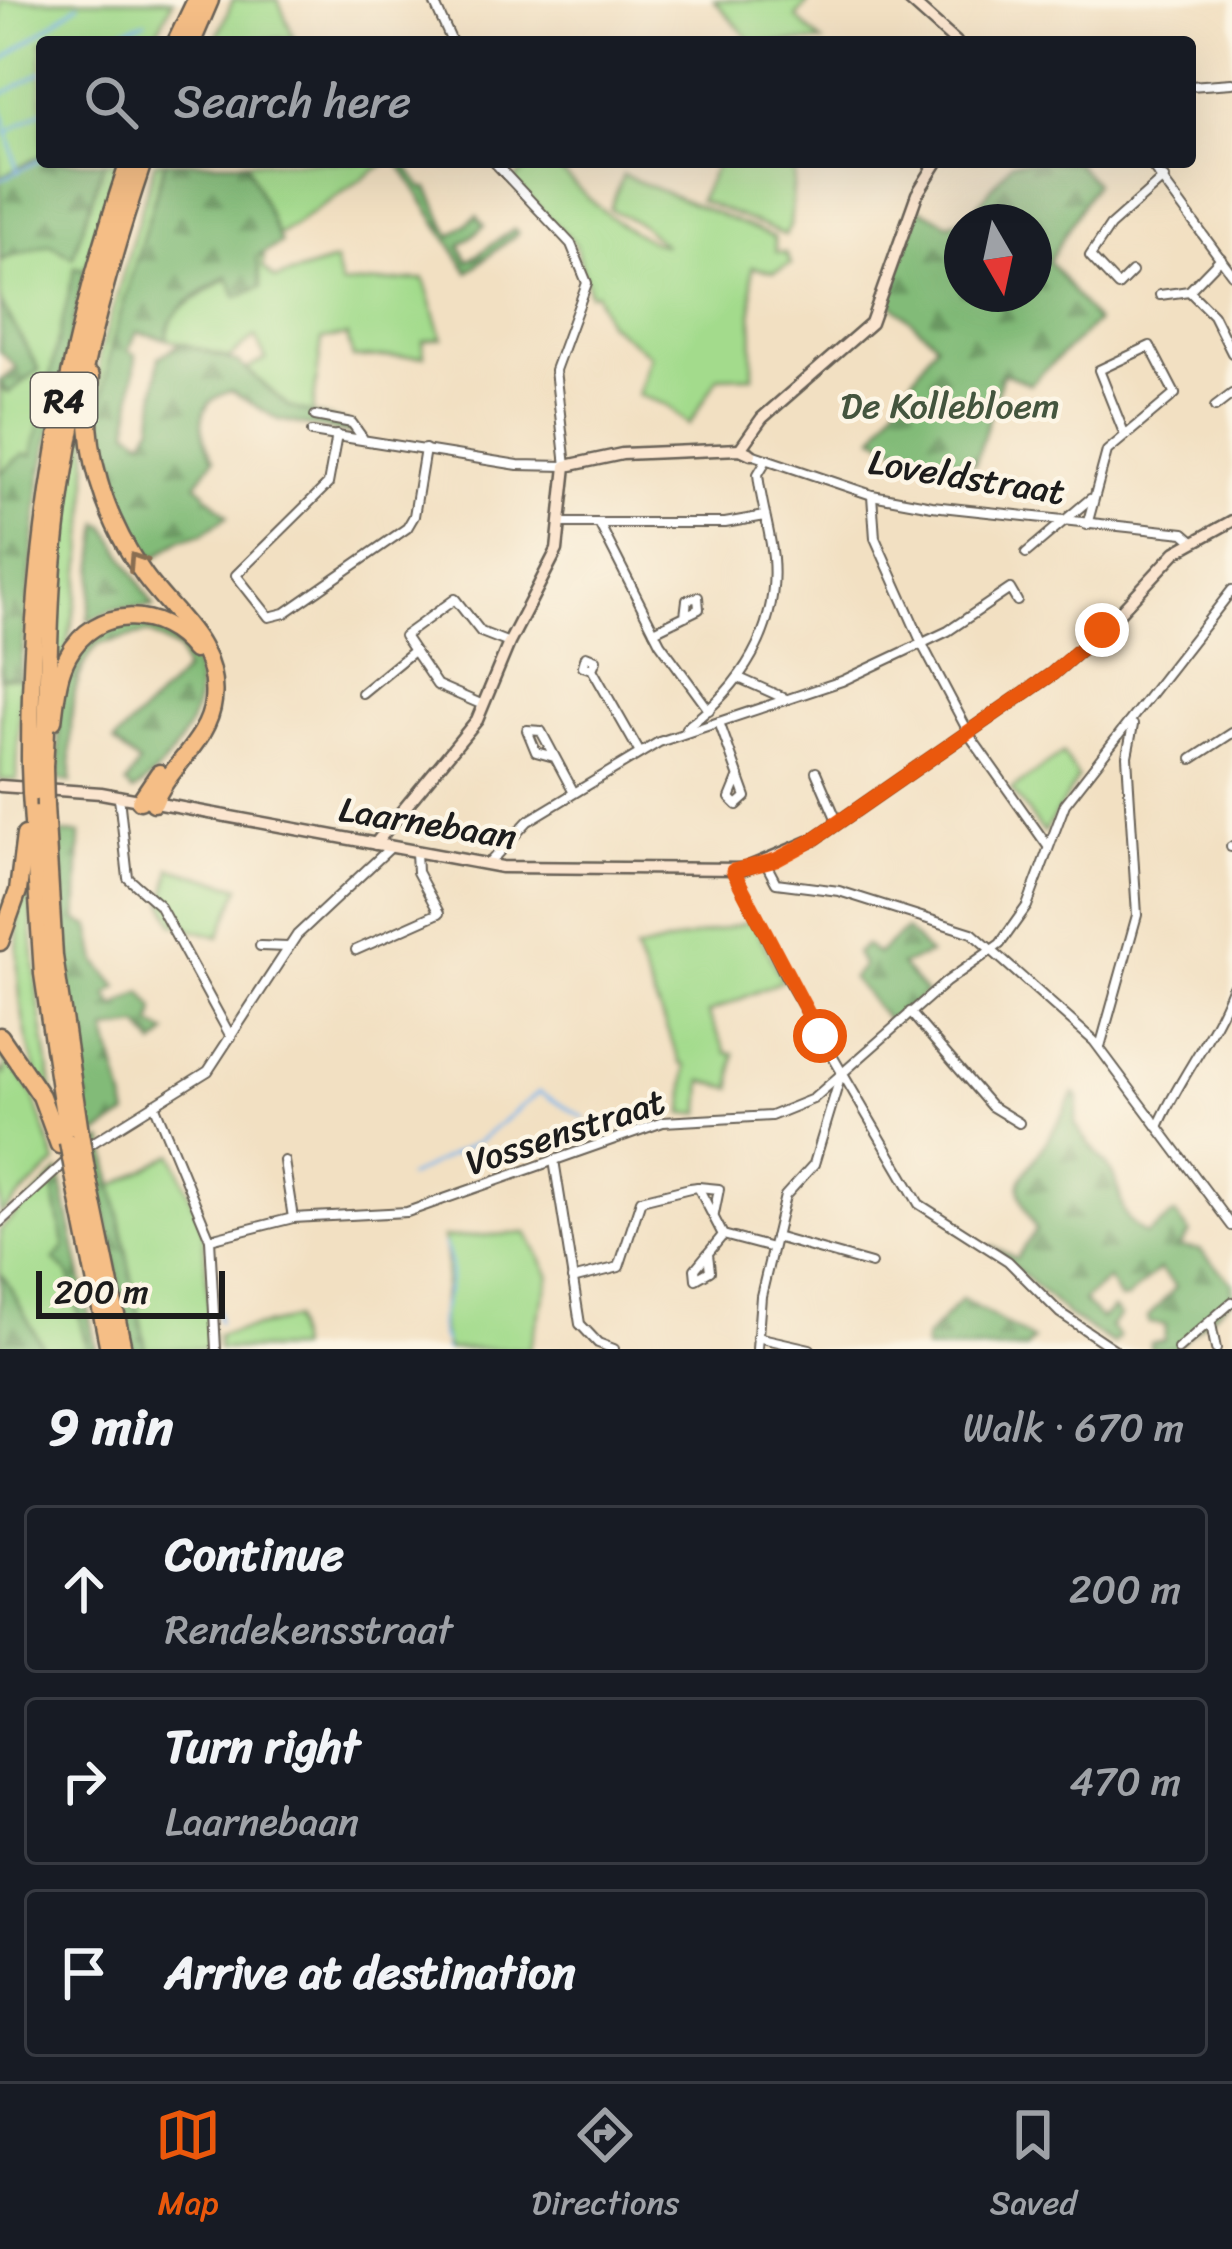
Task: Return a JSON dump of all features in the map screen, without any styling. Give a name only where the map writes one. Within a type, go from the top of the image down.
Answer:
[{"type":"highway","points":[[179,36],[196,0]]},
{"type":"highway","points":[[195,36],[210,0]]},
{"type":"highway","name":"R4","points":[[40,763],[36,608],[55,446],[83,310],[127,168]]},
{"type":"highway","name":"R4","points":[[123,1349],[69,1140],[44,974],[38,799],[58,512],[93,328],[141,168]]},
{"type":"highway","points":[[93,328],[89,409],[99,483],[136,563],[199,640],[214,686],[206,725],[147,802]]},
{"type":"highway","points":[[40,763],[60,676],[82,637],[119,617],[166,624],[195,651],[206,695],[197,724],[147,802]]},
{"type":"highway","points":[[0,942],[18,892],[38,799]]},
{"type":"highway","points":[[0,1036],[69,1140]]},
{"type":"highway","name":"R4","points":[[76,1173],[110,1349]]},
{"type":"street","points":[[433,0],[449,36]]},
{"type":"street","points":[[916,2],[950,36]]},
{"type":"street","points":[[1196,86],[1232,83]]},
{"type":"street","points":[[370,870],[375,844],[468,733],[557,550],[563,523],[566,466],[556,364],[583,306],[587,283],[571,244],[500,168]]},
{"type":"street","points":[[746,452],[762,418],[864,334],[881,304],[917,194],[933,168]]},
{"type":"street","points":[[1155,168],[1232,273]]},
{"type":"street","points":[[1132,272],[1118,286],[1090,256],[1110,226],[1164,178]]},
{"type":"street","points":[[1160,296],[1189,291],[1221,257]]},
{"type":"street","points":[[1189,291],[1213,315],[1232,353]]},
{"type":"street","points":[[1087,525],[1102,460],[1124,433],[1175,394],[1150,346],[1099,370],[1124,433]]},
{"type":"street","points":[[1215,407],[1232,394]]},
{"type":"street","points":[[315,416],[352,423],[363,439]]},
{"type":"street","points":[[312,432],[518,464],[566,466]]},
{"type":"street","points":[[337,435],[328,484],[236,575],[268,617],[286,613],[406,529],[414,516],[425,449]]},
{"type":"street","name":"Loveldstraat","points":[[566,466],[622,454],[746,452],[872,495],[1065,523],[1184,533],[1192,540]]},
{"type":"street","points":[[487,865],[501,843],[573,790],[680,732],[739,678],[762,635],[772,592],[758,474],[767,459]]},
{"type":"street","points":[[872,495],[875,538],[922,643],[968,733],[1046,844]]},
{"type":"street","points":[[1026,553],[1091,498]]},
{"type":"street","points":[[563,523],[725,523],[765,516]]},
{"type":"street","name":"Laarnebaan","points":[[0,786],[119,796],[502,867],[733,871],[767,866],[838,823],[1075,656],[1192,540],[1232,521]]},
{"type":"street","points":[[600,524],[654,631],[709,710]]},
{"type":"street","points":[[680,732],[792,700],[922,643],[1008,585],[1017,601]]},
{"type":"street","name":"Vossenstraat","points":[[210,1239],[293,1218],[407,1212],[663,1122],[783,1114],[813,1099],[910,1012],[994,950],[1024,910],[1065,804],[1232,590]]},
{"type":"street","points":[[483,706],[442,689],[405,641],[408,631],[454,599],[481,632],[509,643]]},
{"type":"street","points":[[654,631],[685,616]]},
{"type":"street","points":[[362,693],[412,652]]},
{"type":"street","points":[[592,669],[640,753]]},
{"type":"street","points":[[739,678],[770,696],[792,700]]},
{"type":"street","points":[[1100,1047],[1137,915],[1127,752],[1134,721]]},
{"type":"street","points":[[719,722],[739,776]]},
{"type":"street","points":[[1192,758],[1232,734]]},
{"type":"street","points":[[1116,742],[1127,752]]},
{"type":"street","points":[[554,757],[573,790]]},
{"type":"street","points":[[816,772],[838,823]]},
{"type":"street","points":[[119,796],[128,878],[159,905],[231,1032]]},
{"type":"street","points":[[0,1222],[56,1169],[203,1076],[288,947],[391,848],[393,820]]},
{"type":"street","points":[[501,843],[502,867]]},
{"type":"street","points":[[356,950],[439,913],[417,872],[416,852]]},
{"type":"street","points":[[767,866],[776,883],[838,892],[945,922],[994,950],[1100,1047],[1232,1226]]},
{"type":"street","points":[[733,871],[786,976],[920,1204],[1005,1259],[1060,1313],[1114,1349]]},
{"type":"street","points":[[260,946],[288,947]]},
{"type":"street","points":[[1158,1127],[1194,1057],[1220,1021],[1232,988]]},
{"type":"street","points":[[910,1012],[991,1106],[1019,1123]]},
{"type":"street","points":[[1220,1021],[1232,1030]]},
{"type":"street","points":[[757,1349],[772,1248],[789,1189],[814,1164],[842,1071]]},
{"type":"street","points":[[154,1105],[210,1239],[217,1349]]},
{"type":"street","points":[[554,1160],[580,1324],[614,1349]]},
{"type":"street","points":[[284,1161],[293,1218]]},
{"type":"street","points":[[572,1279],[608,1274],[620,1266],[641,1200],[698,1187],[719,1189],[713,1215]]},
{"type":"street","points":[[698,1187],[723,1235],[772,1248]]},
{"type":"street","points":[[708,1254],[723,1235]]},
{"type":"street","points":[[775,1237],[871,1264]]},
{"type":"street","points":[[1178,1349],[1232,1302]]},
{"type":"street","points":[[1211,1322],[1216,1349]]},
{"type":"street","points":[[757,1337],[810,1349]]},
{"type":"green space","points":[[0,0],[173,0],[155,36],[36,36],[36,158],[0,178]]},
{"type":"green space","points":[[233,0],[278,0],[293,36],[218,36]]},
{"type":"green space","points":[[714,0],[810,0],[796,17],[816,36],[747,36]]},
{"type":"green space","points":[[36,158],[36,168],[102,168],[73,257],[50,244],[0,260],[0,178]]},
{"type":"green space","points":[[102,168],[118,168],[85,270],[76,267],[32,456],[0,473],[0,386],[3,391],[39,370],[0,301],[0,260],[50,244],[72,257]]},
{"type":"green space","points":[[153,168],[163,168],[111,346],[97,438],[100,355]]},
{"type":"green space","points":[[163,168],[249,168],[281,243],[257,257],[261,287],[237,297],[227,276],[179,310],[167,339],[137,332],[128,351],[136,355],[129,430],[144,440],[153,424],[159,357],[182,343],[239,363],[289,407],[350,424],[358,435],[279,420],[231,391],[219,396],[210,402],[202,419],[214,459],[196,484],[228,516],[202,534],[181,539],[145,565],[116,506],[97,438],[111,346]]},
{"type":"green space","points":[[249,168],[378,168],[278,236]]},
{"type":"green space","points":[[402,168],[408,168],[422,188],[428,188],[451,236],[477,216],[484,226],[460,246],[468,261],[514,229],[518,233],[468,272]]},
{"type":"green space","points":[[527,168],[558,168],[616,221],[665,246],[642,225],[610,209],[623,175],[774,237],[776,252],[786,253],[791,264],[774,272],[752,267],[753,376],[718,377],[689,425],[667,405],[638,395],[650,355],[607,322],[596,293],[590,294],[575,244],[513,181]]},
{"type":"green space","points":[[715,168],[795,168],[790,226],[785,235],[699,200]]},
{"type":"green space","name":"De Kollebloem","points":[[1007,168],[1081,168],[1095,183],[1052,256],[1052,204],[979,204]]},
{"type":"green space","name":"De Kollebloem","points":[[918,208],[944,221],[944,312],[1052,312],[1052,265],[1096,322],[1030,384],[1003,373],[975,464],[914,455],[874,437],[936,343],[889,301]]},
{"type":"green space","points":[[264,254],[263,267],[275,279],[335,261],[341,285],[424,279],[442,338],[423,341],[424,356],[353,358],[347,336],[322,339],[312,418],[289,407],[247,369],[266,359],[255,337],[229,358],[167,339],[166,323],[173,314]]},
{"type":"green space","points":[[75,267],[85,270],[40,482],[20,678],[1,677],[0,473],[23,454],[32,455]]},
{"type":"green space","points":[[0,301],[39,370],[8,393],[0,381],[17,368],[0,351]]},
{"type":"green space","points":[[85,400],[84,549],[72,623],[53,695],[63,539]]},
{"type":"green space","points":[[100,523],[154,607],[114,609],[88,621]]},
{"type":"green space","points":[[119,623],[162,629],[192,661],[198,681],[197,702],[179,744],[133,792],[126,784],[139,764],[114,742],[185,671],[179,651],[149,633],[98,644],[87,659],[72,709],[71,782],[59,780],[62,689],[79,654]]},
{"type":"green space","points":[[1,677],[20,678],[17,780],[0,780]]},
{"type":"green space","points":[[1063,753],[1078,778],[1044,833],[1011,790]]},
{"type":"green space","points":[[59,833],[80,834],[77,921],[90,926],[97,962],[118,987],[107,995],[115,1007],[142,992],[155,1009],[152,1025],[167,1033],[155,1046],[140,1026],[106,1030],[128,1115],[88,1140],[69,1015]]},
{"type":"green space","points":[[27,865],[37,992],[58,1127],[33,1064],[20,999],[18,933]]},
{"type":"green space","points":[[171,868],[240,887],[219,937],[174,924],[164,903]]},
{"type":"green space","points":[[753,921],[782,981],[708,1013],[727,1053],[734,1053],[732,1088],[703,1081],[701,1113],[684,1114],[686,1065],[681,1064],[635,951]]},
{"type":"green space","points":[[906,929],[929,954],[901,965],[926,993],[890,1023],[852,978],[863,966],[856,953],[865,945],[877,954]]},
{"type":"green space","points":[[0,1045],[34,1097],[56,1163],[0,1215],[0,1069],[5,1074],[6,1063],[0,1059]]},
{"type":"green space","points":[[1074,1094],[1079,1098],[1075,1123],[1115,1179],[1128,1219],[1145,1235],[1175,1214],[1190,1233],[1179,1247],[1200,1250],[1232,1282],[1232,1298],[1175,1348],[1150,1349],[1150,1343],[1164,1340],[1166,1325],[1149,1323],[1148,1317],[1176,1287],[1159,1269],[1127,1298],[1120,1299],[1108,1279],[1083,1301],[1101,1319],[1113,1309],[1120,1316],[1110,1327],[1119,1337],[1113,1344],[1069,1316],[991,1246],[1016,1258],[1036,1230],[1020,1183]]},
{"type":"green space","points":[[104,1140],[146,1349],[132,1349],[91,1145]]},
{"type":"green space","points":[[173,1154],[203,1229],[212,1349],[146,1349],[112,1187]]},
{"type":"green space","points":[[59,1171],[62,1184],[53,1189],[65,1248],[54,1260],[69,1273],[87,1349],[44,1349],[0,1273],[0,1230]]},
{"type":"green space","points":[[62,1184],[96,1349],[87,1349],[69,1274],[54,1260],[65,1247],[53,1189]]},
{"type":"green space","points":[[527,1233],[550,1276],[529,1349],[447,1349],[441,1322],[446,1267],[443,1238]]},
{"type":"green space","points":[[1,1274],[4,1277],[44,1349],[0,1349]]},
{"type":"green space","points":[[962,1299],[1033,1340],[1026,1349],[925,1349],[926,1338]]},
{"type":"green space","points":[[293,1319],[297,1349],[218,1349],[218,1335]]},
{"type":"waterway","points":[[0,62],[79,4]]},
{"type":"waterway","points":[[107,36],[145,22]]},
{"type":"waterway","points":[[0,96],[36,75]]},
{"type":"waterway","points":[[0,104],[18,172]]},
{"type":"waterway","points":[[8,132],[36,115]]},
{"type":"waterway","points":[[0,180],[36,162]]},
{"type":"waterway","points":[[408,1177],[480,1140],[539,1092],[585,1118]]},
{"type":"waterway","points":[[444,1244],[450,1272],[440,1321],[445,1343]]},
{"type":"waterway","points":[[217,1308],[219,1322]]},
{"type":"route","points":[[820,1036],[733,871],[776,860],[813,840],[1052,674],[1102,630]]}]
